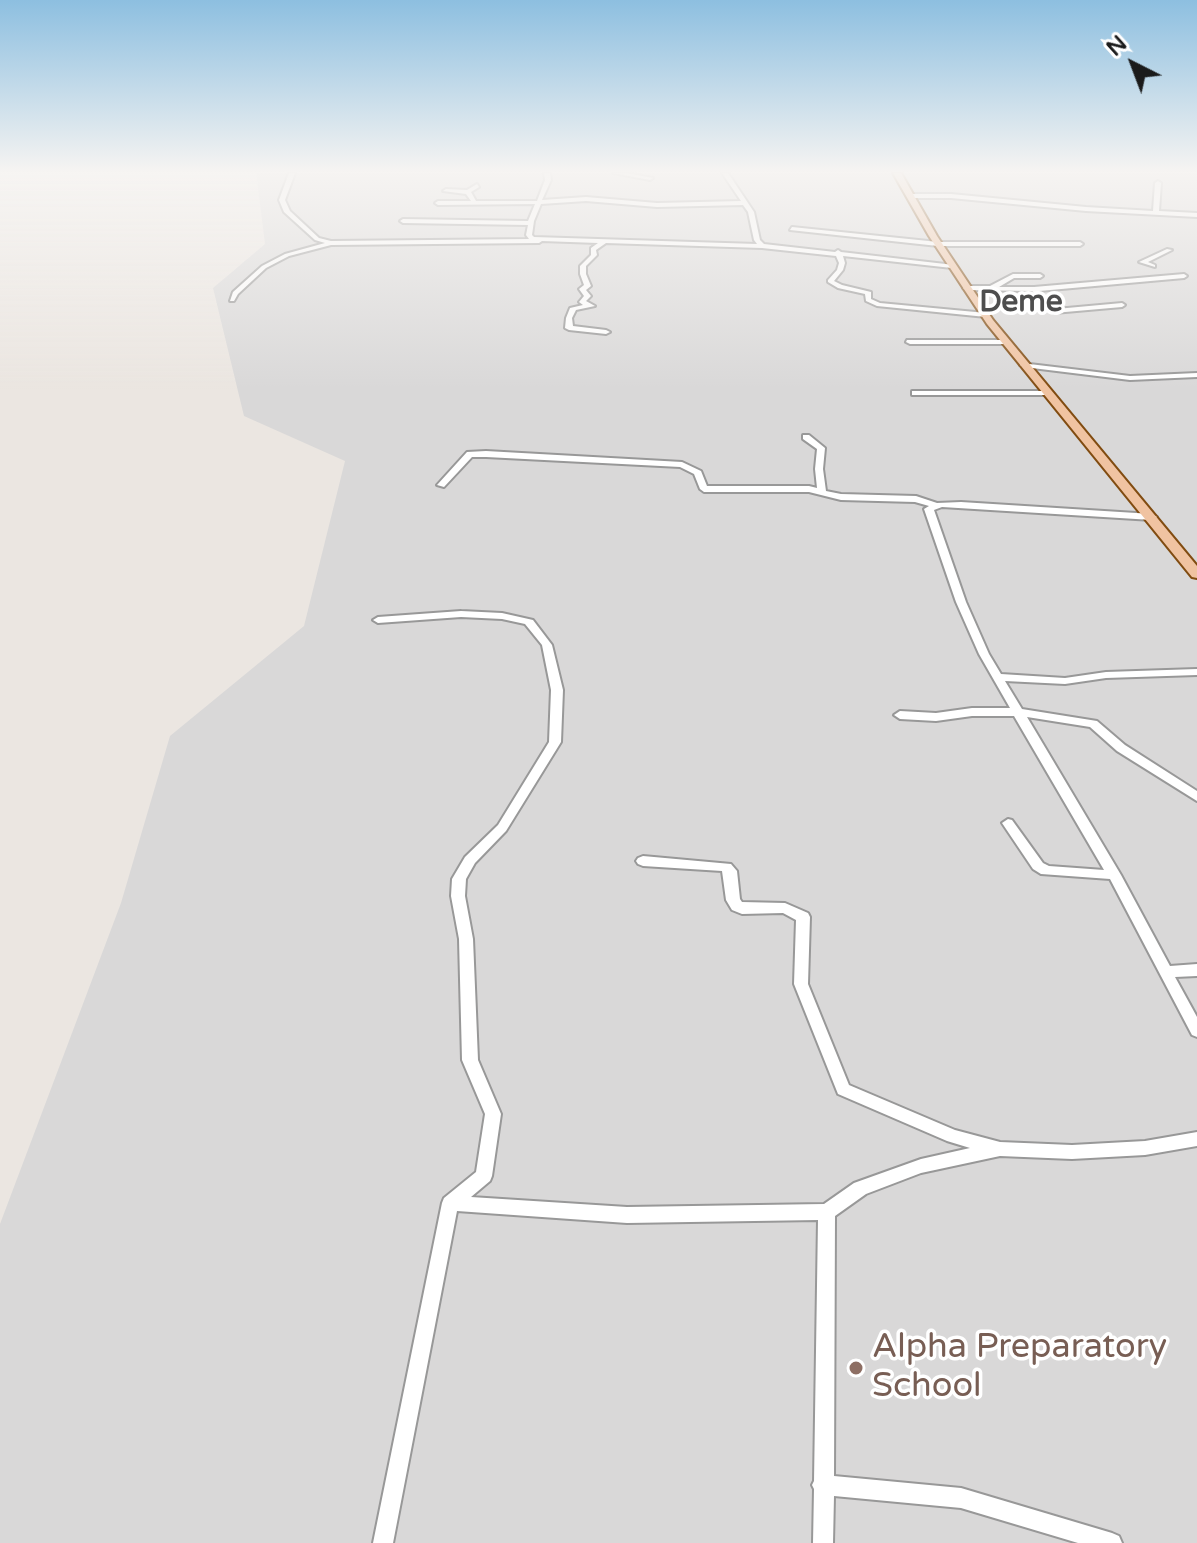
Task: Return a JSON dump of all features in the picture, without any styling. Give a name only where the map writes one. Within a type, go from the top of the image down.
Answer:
[{"type":"main road","points":[[939,245],[966,288],[1024,365],[1197,574]]},
{"type":"street","points":[[232,300],[235,293],[264,267],[287,255],[324,245]]},
{"type":"street","points":[[599,245],[593,249],[594,255],[583,266],[588,286],[582,289],[588,296],[582,302],[592,306],[573,308],[569,328],[606,332]]},
{"type":"street","points":[[723,245],[838,252],[952,266]]},
{"type":"street","points":[[1164,262],[1153,266],[1142,262],[1169,250]]},
{"type":"street","points":[[838,252],[842,263],[830,281],[840,287],[869,293],[868,300],[879,305],[986,315]]},
{"type":"street","points":[[1152,277],[1153,266]]},
{"type":"street","points":[[993,287],[1013,276],[1040,276]]},
{"type":"street","points":[[966,288],[1034,289],[1184,276]]},
{"type":"street","points":[[1034,289],[1054,311],[1122,305]]},
{"type":"street","points":[[910,342],[1006,342]]},
{"type":"street","points":[[1024,365],[1130,378],[1197,375]]},
{"type":"street","points":[[915,393],[1047,393]]},
{"type":"street","points":[[806,437],[821,448],[819,474],[822,492]]},
{"type":"street","points":[[441,485],[470,454],[486,454],[682,465],[698,473],[704,489],[793,488],[841,497],[916,499],[935,505],[1152,517]]},
{"type":"street","points":[[935,505],[930,507],[930,517],[972,631],[1016,712],[1114,875],[1197,1031]]},
{"type":"street","points":[[378,620],[461,614],[502,616],[529,622],[547,645],[557,690],[555,742],[502,828],[470,860],[459,879],[458,896],[466,939],[470,1060],[493,1114],[484,1176],[450,1203],[383,1543]]},
{"type":"street","points":[[996,677],[1065,681],[1106,675],[1197,672]]},
{"type":"street","points":[[900,715],[936,717],[972,712],[1016,712],[1093,724],[1121,748],[1197,797]]},
{"type":"street","points":[[1008,823],[1038,866],[1046,871],[1114,875]]},
{"type":"street","points":[[643,861],[726,867],[730,871],[733,900],[737,906],[742,909],[785,908],[803,917],[801,984],[843,1089],[953,1136],[1000,1149],[1072,1152],[1145,1148],[1197,1139]]},
{"type":"street","points":[[1165,972],[1197,970]]},
{"type":"street","points":[[450,1203],[609,1215],[827,1212],[860,1188],[921,1166],[1000,1149]]},
{"type":"street","points":[[823,1543],[827,1212]]},
{"type":"street","points":[[822,1485],[961,1498],[1112,1543]]},
{"type":"shaded area","points":[[264,245],[1197,245],[1197,1543],[0,1543],[0,1224],[121,903],[170,736],[304,626],[345,461],[244,416],[213,288]]},
{"type":"place","name":"Alpha Preparatory School","points":[[856,1368]]},
{"type":"district","name":"Deme","points":[[1021,303]]}]
